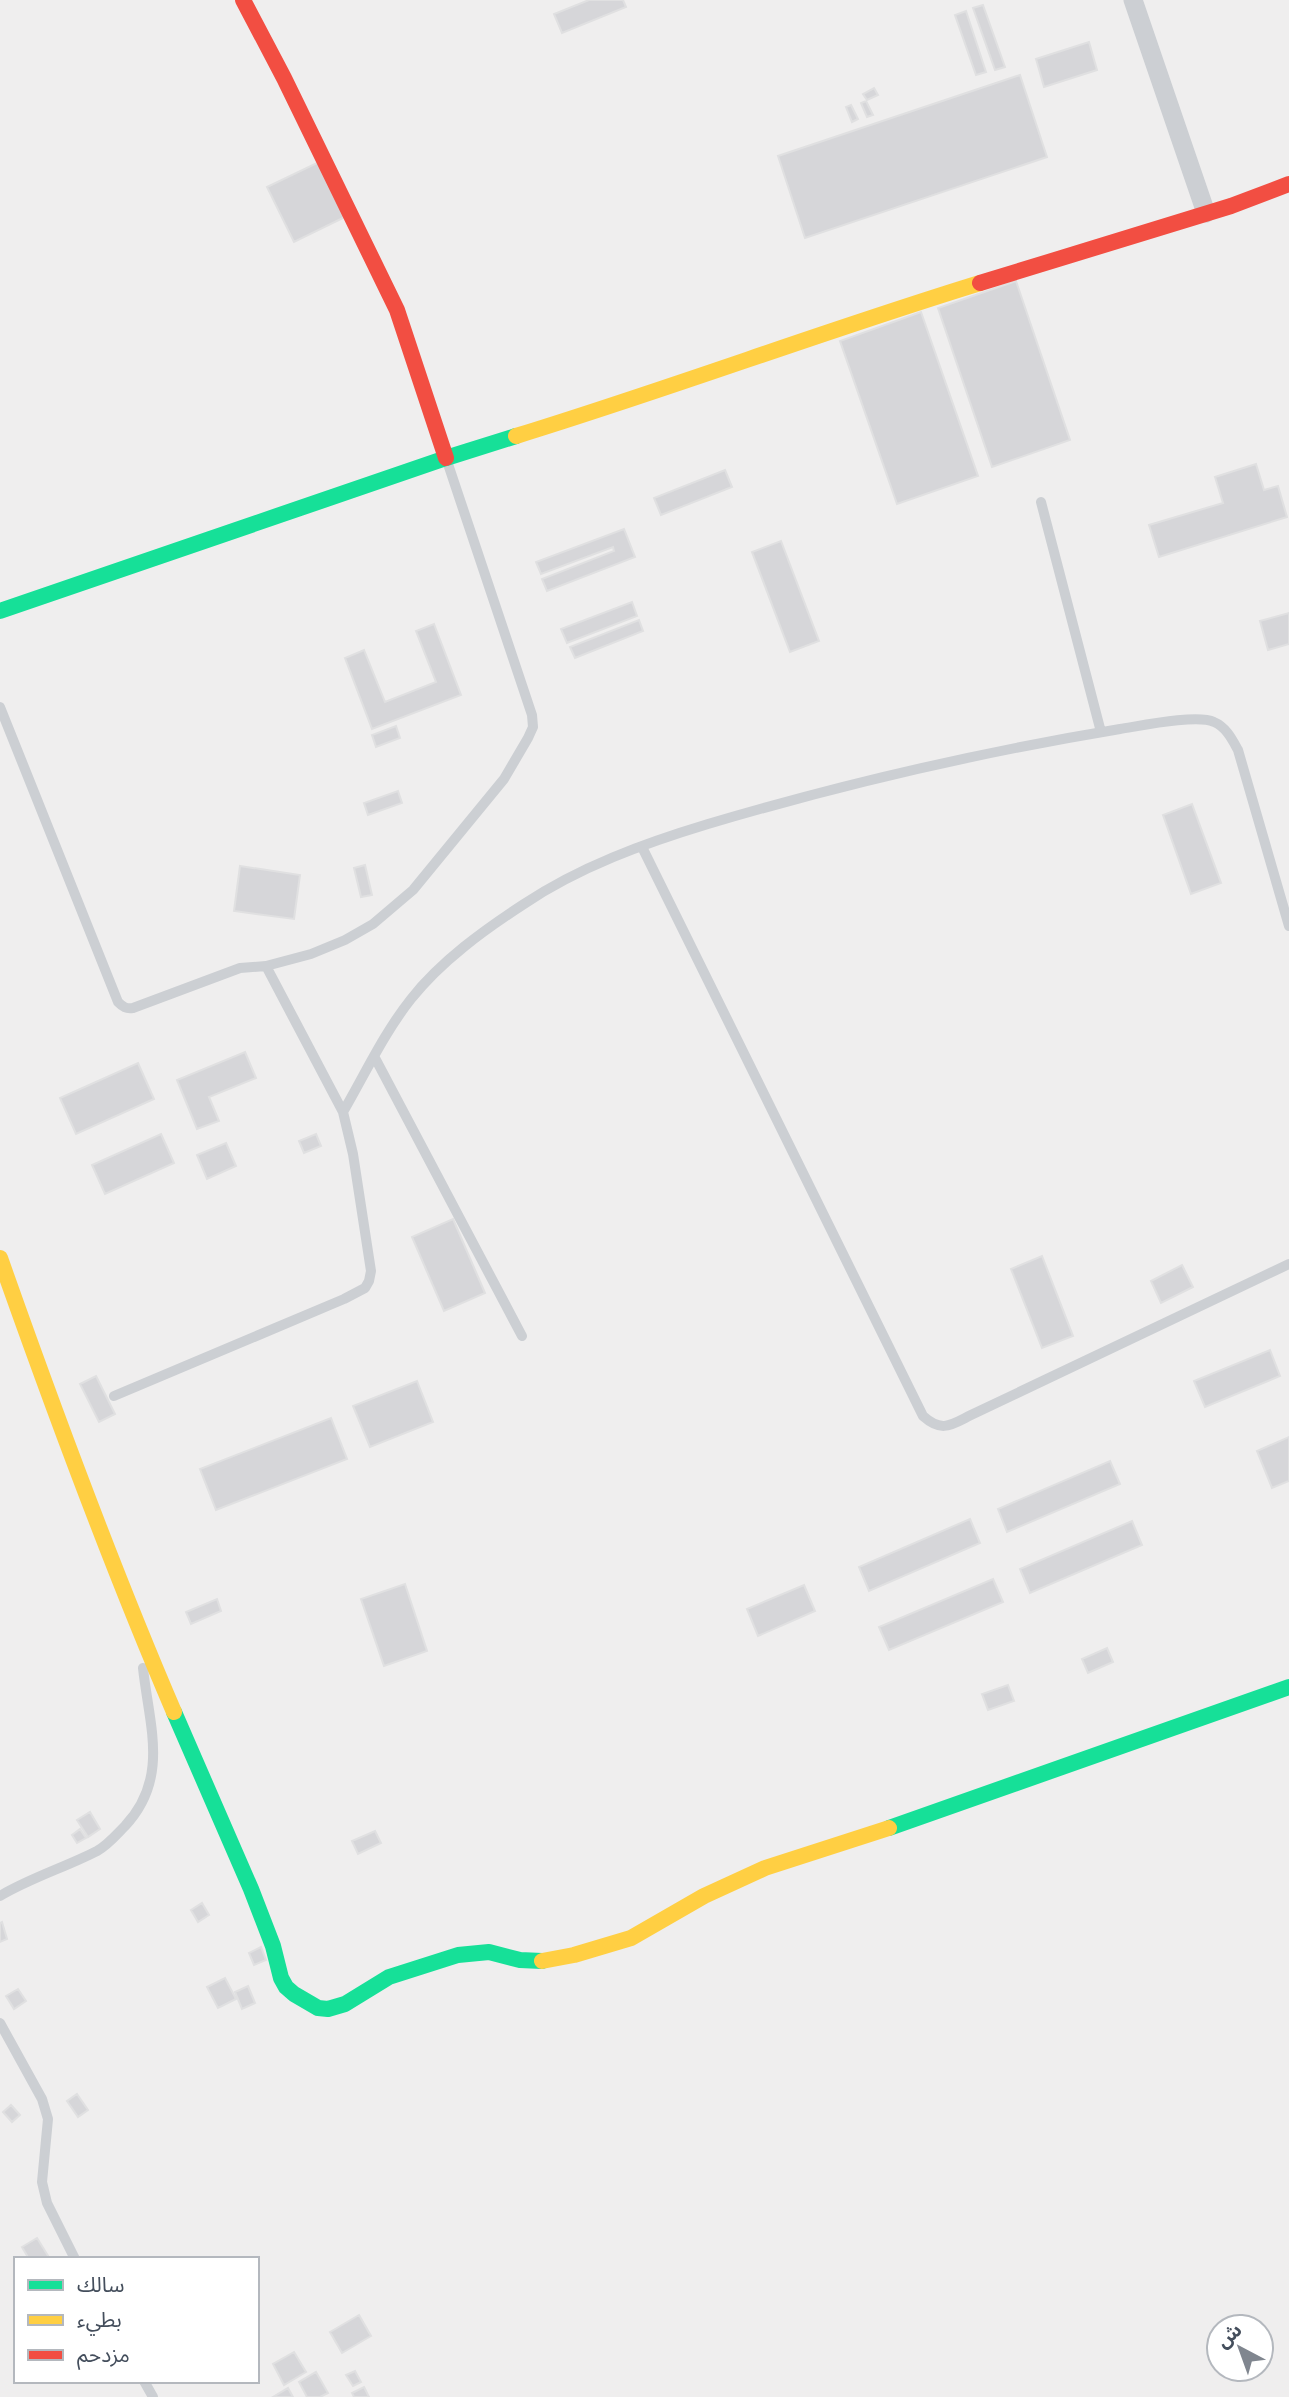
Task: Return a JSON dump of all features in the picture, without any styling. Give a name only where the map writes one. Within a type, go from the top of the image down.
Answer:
[{"type":"street","points":[[243,0],[382,276],[397,310],[446,458]]},
{"type":"street","points":[[1133,0],[1206,213]]},
{"type":"street","points":[[0,611],[446,458],[640,398],[915,303],[1206,213],[1289,184]]},
{"type":"street","points":[[0,1258],[56,1417],[140,1632],[251,1889],[273,1947],[281,1978],[286,1987],[318,2008],[328,2009],[345,2004],[389,1977],[458,1955],[489,1952],[520,1960],[547,1961],[631,1938],[704,1896],[765,1868],[964,1803],[1099,1752],[1289,1687]]},
{"type":"lane","points":[[0,707],[118,1002],[127,1009],[240,968],[266,966],[311,954],[345,940],[373,924],[413,890],[503,779],[533,726],[532,715],[446,458]]},
{"type":"lane","points":[[1041,502],[1101,732]]},
{"type":"lane","points":[[344,1112],[374,1056],[412,998],[458,951],[524,903],[567,878],[610,859],[707,825],[852,786],[1026,744],[1173,720],[1213,721],[1230,735],[1243,765],[1289,926]]},
{"type":"lane","points":[[642,847],[923,1416],[933,1426],[946,1427],[971,1416],[1289,1264]]},
{"type":"lane","points":[[114,1396],[344,1299],[365,1288],[369,1281],[370,1259],[344,1112],[266,966]]},
{"type":"lane","points":[[374,1056],[522,1336]]},
{"type":"lane","points":[[0,1896],[101,1849],[135,1816],[145,1801],[153,1765],[152,1722],[140,1632]]},
{"type":"lane","points":[[0,2023],[42,2099],[48,2119],[42,2182],[47,2203],[74,2257]]},
{"type":"building","points":[[589,0],[623,0],[626,7],[562,33],[554,14]]},
{"type":"building","points":[[983,5],[1005,67],[995,70],[973,8]]},
{"type":"building","points":[[966,11],[986,72],[976,75],[955,15]]},
{"type":"building","points":[[1089,42],[1097,70],[1044,87],[1036,59]]},
{"type":"building","points":[[1020,75],[1047,157],[805,238],[778,156]]},
{"type":"building","points":[[874,88],[878,95],[867,100],[863,94]]},
{"type":"building","points":[[866,101],[873,115],[867,117],[861,103]]},
{"type":"building","points":[[851,105],[858,119],[852,122],[846,107]]},
{"type":"building","points":[[321,161],[347,216],[294,242],[267,187]]},
{"type":"building","points":[[1016,281],[1070,440],[992,467],[938,308]]},
{"type":"building","points":[[921,312],[978,476],[897,504],[840,341]]},
{"type":"building","points":[[1256,464],[1264,490],[1278,486],[1287,517],[1159,557],[1149,525],[1223,503],[1215,477]]},
{"type":"building","points":[[725,470],[732,487],[661,515],[654,498]]},
{"type":"building","points":[[624,529],[635,557],[547,591],[542,579],[614,551],[613,547],[541,574],[536,562]]},
{"type":"building","points":[[781,541],[819,641],[790,652],[752,552]]},
{"type":"building","points":[[632,602],[637,616],[567,643],[561,629]]},
{"type":"building","points":[[1289,613],[1289,644],[1268,650],[1260,621]]},
{"type":"building","points":[[639,620],[643,631],[575,658],[570,647]]},
{"type":"building","points":[[434,624],[461,695],[372,729],[345,658],[364,650],[385,702],[436,682],[416,631]]},
{"type":"building","points":[[396,726],[400,738],[376,747],[372,735]]},
{"type":"building","points":[[398,791],[402,803],[368,815],[364,803]]},
{"type":"building","points":[[1192,804],[1221,883],[1191,894],[1163,815]]},
{"type":"building","points":[[365,865],[372,895],[361,897],[354,868]]},
{"type":"building","points":[[240,866],[300,875],[294,919],[234,911]]},
{"type":"building","points":[[245,1052],[256,1078],[209,1097],[219,1121],[197,1129],[177,1080]]},
{"type":"building","points":[[138,1063],[154,1099],[76,1134],[60,1098]]},
{"type":"building","points":[[161,1134],[174,1163],[105,1194],[92,1165]]},
{"type":"building","points":[[316,1134],[321,1146],[304,1153],[299,1141]]},
{"type":"building","points":[[226,1143],[236,1166],[207,1179],[197,1155]]},
{"type":"building","points":[[453,1219],[485,1293],[444,1311],[412,1237]]},
{"type":"building","points":[[1042,1256],[1073,1336],[1042,1348],[1011,1269]]},
{"type":"building","points":[[1182,1265],[1193,1287],[1161,1303],[1151,1281]]},
{"type":"building","points":[[1270,1350],[1280,1376],[1205,1407],[1194,1381]]},
{"type":"building","points":[[96,1376],[115,1414],[99,1422],[80,1384]]},
{"type":"building","points":[[417,1381],[433,1422],[370,1447],[353,1406]]},
{"type":"building","points":[[331,1418],[347,1459],[216,1510],[200,1469]]},
{"type":"building","points":[[1289,1437],[1289,1481],[1272,1488],[1257,1451]]},
{"type":"building","points":[[1110,1461],[1120,1484],[1007,1532],[998,1509]]},
{"type":"building","points":[[970,1519],[980,1543],[869,1591],[859,1567]]},
{"type":"building","points":[[1132,1521],[1142,1545],[1030,1593],[1020,1569]]},
{"type":"building","points":[[993,1579],[1003,1602],[889,1650],[879,1627]]},
{"type":"building","points":[[405,1584],[427,1651],[384,1666],[361,1599]]},
{"type":"building","points":[[804,1585],[815,1611],[758,1636],[747,1609]]},
{"type":"building","points":[[217,1599],[221,1611],[191,1624],[186,1612]]},
{"type":"building","points":[[1107,1648],[1113,1662],[1088,1673],[1082,1659]]},
{"type":"building","points":[[1008,1685],[1014,1701],[988,1710],[982,1694]]},
{"type":"building","points":[[90,1812],[100,1829],[88,1837],[77,1820]]},
{"type":"building","points":[[80,1829],[86,1838],[77,1843],[72,1835]]},
{"type":"building","points":[[375,1831],[381,1843],[358,1854],[352,1841]]},
{"type":"building","points":[[202,1903],[209,1915],[198,1922],[191,1910]]},
{"type":"building","points":[[2,1922],[7,1939],[0,1942],[0,1923]]},
{"type":"building","points":[[261,1947],[266,1960],[254,1965],[249,1953]]},
{"type":"building","points":[[225,1978],[236,1999],[218,2008],[207,1987]]},
{"type":"building","points":[[248,1986],[255,2003],[242,2009],[235,1992]]},
{"type":"building","points":[[18,1989],[26,2001],[14,2009],[6,1996]]},
{"type":"building","points":[[77,2094],[88,2110],[78,2117],[67,2101]]},
{"type":"building","points":[[11,2105],[20,2115],[12,2122],[3,2112]]},
{"type":"building","points":[[37,2238],[49,2257],[28,2257],[22,2247]]},
{"type":"building","points":[[359,2315],[371,2336],[342,2353],[330,2332]]},
{"type":"building","points":[[294,2352],[306,2372],[284,2385],[273,2364]]},
{"type":"building","points":[[355,2371],[361,2382],[353,2386],[346,2375]]},
{"type":"building","points":[[316,2372],[328,2393],[320,2397],[307,2397],[299,2382]]},
{"type":"building","points":[[364,2387],[369,2397],[354,2397],[352,2393]]},
{"type":"building","points":[[288,2388],[293,2397],[273,2397]]},
{"type":"traffic: fast","points":[[0,611],[516,436]]},
{"type":"traffic: fast","points":[[889,1828],[1289,1687]]},
{"type":"traffic: fast","points":[[174,1712],[251,1889],[273,1946],[281,1978],[294,1994],[318,2008],[328,2009],[345,2004],[389,1977],[458,1955],[489,1952],[520,1960],[542,1961]]},
{"type":"traffic: slow","points":[[516,436],[980,283]]},
{"type":"traffic: slow","points":[[0,1258],[83,1487],[174,1712]]},
{"type":"traffic: slow","points":[[542,1961],[574,1955],[631,1938],[704,1896],[765,1868],[889,1828]]},
{"type":"traffic: jam","points":[[243,0],[397,310],[446,458]]},
{"type":"traffic: jam","points":[[980,283],[1231,206],[1289,184]]}]
